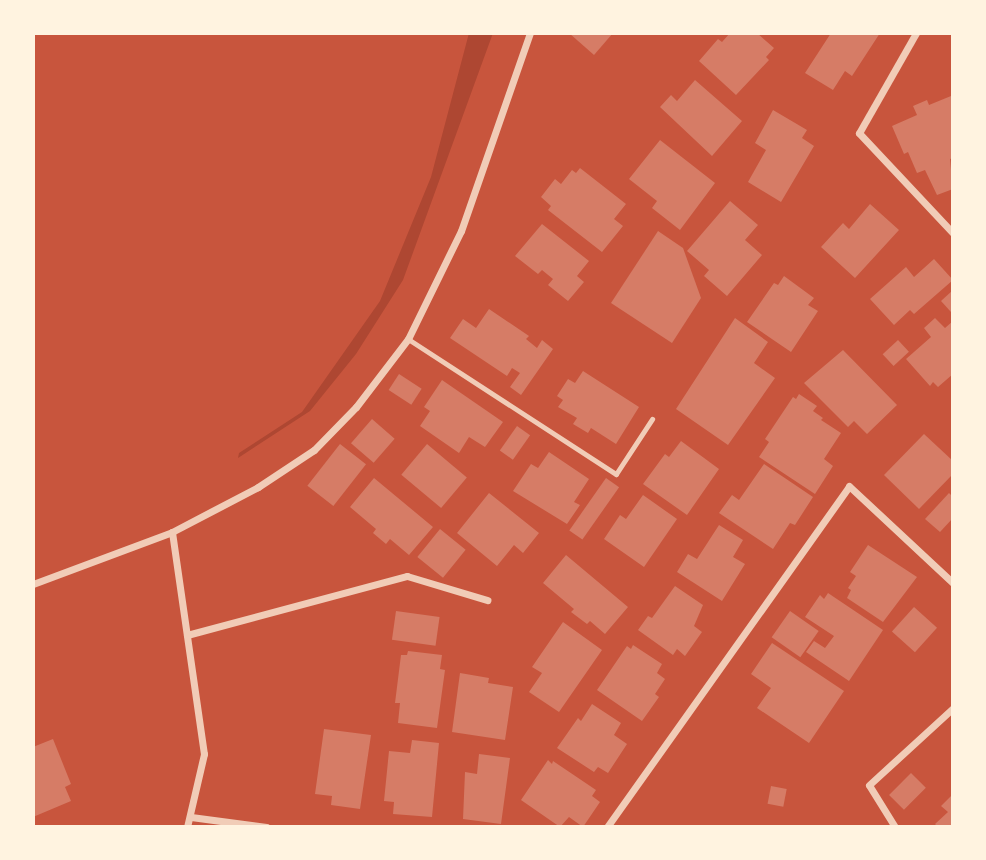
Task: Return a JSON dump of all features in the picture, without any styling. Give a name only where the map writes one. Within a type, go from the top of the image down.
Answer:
[{"type":"street","points":[[33,584],[172,532],[258,487],[314,450],[356,407],[408,339],[461,231],[530,33]]},
{"type":"street","points":[[916,33],[859,133],[953,233]]},
{"type":"street","points":[[607,827],[849,486],[953,583]]},
{"type":"street","points":[[172,532],[204,754],[187,827]]},
{"type":"street","points":[[187,635],[407,576],[487,600]]},
{"type":"street","points":[[895,827],[869,785],[953,708]]},
{"type":"street","points":[[191,817],[266,827]]},
{"type":"lane","points":[[408,339],[616,474],[652,419]]},
{"type":"shaded area","points":[[469,33],[493,33],[403,280],[356,354],[310,411],[238,458],[239,453],[302,412],[380,301],[431,177]]},
{"type":"building","points":[[569,33],[613,33],[594,55]]},
{"type":"building","points":[[730,33],[757,33],[774,48],[766,57],[769,60],[736,95],[699,61],[718,39],[722,42]]},
{"type":"building","points":[[831,33],[880,33],[852,76],[845,71],[833,90],[805,73]]},
{"type":"building","points":[[695,80],[742,121],[712,156],[660,107],[671,95],[677,101]]},
{"type":"building","points":[[951,96],[953,158],[950,159],[953,189],[937,195],[925,170],[917,173],[908,152],[904,154],[892,126],[917,115],[913,106],[927,100],[929,105]]},
{"type":"building","points":[[773,110],[807,130],[802,138],[814,146],[781,202],[748,182],[766,150],[755,143]]},
{"type":"building","points":[[660,140],[715,183],[680,230],[652,208],[657,201],[629,179]]},
{"type":"building","points":[[580,168],[626,204],[614,219],[623,226],[602,252],[548,210],[551,206],[541,197],[555,179],[561,184],[572,170],[576,173]]},
{"type":"building","points":[[730,201],[758,225],[745,240],[762,255],[727,296],[704,276],[709,270],[687,251]]},
{"type":"building","points":[[870,204],[899,230],[855,278],[821,247],[843,223],[849,229]]},
{"type":"building","points":[[542,224],[589,261],[577,276],[584,282],[568,301],[548,285],[553,279],[542,270],[538,274],[515,256]]},
{"type":"building","points":[[658,231],[683,248],[701,298],[672,343],[611,303]]},
{"type":"building","points":[[934,259],[953,280],[914,314],[910,310],[894,325],[870,299],[906,267],[914,277]]},
{"type":"building","points":[[784,276],[814,298],[808,305],[818,311],[791,352],[747,322],[774,283],[778,285]]},
{"type":"building","points":[[953,290],[953,311],[951,312],[941,301]]},
{"type":"building","points":[[489,309],[529,336],[526,339],[537,348],[542,340],[553,349],[521,395],[510,387],[520,373],[512,368],[507,376],[450,338],[463,319],[476,328]]},
{"type":"building","points":[[735,318],[768,342],[754,363],[775,378],[728,445],[676,409]]},
{"type":"building","points":[[935,318],[945,328],[953,321],[953,374],[938,387],[933,382],[930,386],[906,359],[931,337],[924,328]]},
{"type":"building","points":[[898,340],[909,352],[894,366],[883,354]]},
{"type":"building","points":[[843,350],[897,405],[867,434],[854,421],[848,427],[804,383]]},
{"type":"building","points":[[583,371],[639,407],[616,444],[591,428],[588,433],[573,424],[577,418],[558,407],[563,400],[557,396],[568,379],[575,383]]},
{"type":"building","points":[[399,374],[422,389],[411,405],[389,390]]},
{"type":"building","points":[[442,380],[503,422],[485,447],[469,437],[459,453],[420,426],[430,411],[424,407]]},
{"type":"building","points":[[799,394],[817,406],[813,411],[823,418],[821,420],[841,433],[824,459],[833,466],[815,494],[759,457],[769,442],[765,439],[793,397],[796,399]]},
{"type":"building","points":[[372,419],[395,439],[374,463],[351,443]]},
{"type":"building","points":[[517,426],[530,435],[513,460],[500,451]]},
{"type":"building","points":[[924,434],[953,461],[953,474],[919,509],[884,475]]},
{"type":"building","points":[[681,441],[719,469],[687,515],[643,484],[665,454],[669,457]]},
{"type":"building","points":[[340,444],[366,464],[333,506],[307,486]]},
{"type":"building","points":[[427,444],[467,477],[441,508],[401,475]]},
{"type":"building","points":[[549,452],[589,479],[574,502],[580,505],[567,524],[513,491],[531,464],[538,468]]},
{"type":"building","points":[[764,464],[813,497],[795,525],[790,523],[773,549],[719,513],[732,495],[739,500]]},
{"type":"building","points":[[374,478],[433,527],[409,555],[390,539],[386,544],[373,533],[376,529],[350,507]]},
{"type":"building","points":[[606,478],[619,487],[582,540],[569,530]]},
{"type":"building","points":[[489,493],[539,533],[523,553],[514,545],[497,566],[457,533]]},
{"type":"building","points":[[949,493],[953,497],[953,518],[940,532],[925,519]]},
{"type":"building","points":[[643,495],[677,519],[644,567],[604,539],[620,515],[626,519]]},
{"type":"building","points":[[719,525],[743,540],[733,557],[745,564],[722,601],[677,572],[688,554],[697,559]]},
{"type":"building","points":[[440,529],[466,550],[443,578],[417,557]]},
{"type":"building","points":[[868,545],[917,577],[883,622],[847,598],[851,590],[848,588],[856,576],[850,572]]},
{"type":"building","points":[[566,555],[628,607],[605,634],[590,621],[587,624],[571,612],[574,609],[543,583]]},
{"type":"building","points":[[675,586],[703,605],[694,626],[702,632],[685,656],[677,649],[673,655],[638,630],[648,616],[652,618]]},
{"type":"building","points":[[828,593],[883,630],[849,681],[806,652],[814,641],[825,648],[834,636],[805,617],[820,595],[824,599]]},
{"type":"building","points":[[914,607],[937,628],[915,652],[892,632]]},
{"type":"building","points":[[396,611],[440,617],[436,646],[392,640]]},
{"type":"building","points":[[790,611],[819,631],[800,657],[772,637]]},
{"type":"building","points":[[563,622],[602,650],[559,712],[529,692],[542,673],[532,667]]},
{"type":"building","points":[[772,643],[844,691],[809,743],[757,708],[771,688],[751,674]]},
{"type":"building","points":[[633,645],[662,664],[657,673],[665,679],[655,694],[659,697],[642,721],[597,690],[627,646],[631,649]]},
{"type":"building","points":[[408,651],[442,655],[440,669],[445,670],[437,728],[398,723],[400,703],[395,703],[401,655],[407,655]]},
{"type":"building","points":[[460,673],[489,678],[488,683],[513,687],[505,740],[452,732]]},
{"type":"building","points":[[592,704],[621,723],[614,735],[627,744],[608,773],[598,767],[594,772],[557,748],[578,718],[581,721]]},
{"type":"building","points":[[324,729],[371,735],[360,809],[331,805],[332,796],[315,794]]},
{"type":"building","points":[[53,739],[71,784],[65,787],[71,801],[33,817],[33,747]]},
{"type":"building","points":[[412,740],[439,743],[432,817],[393,814],[394,802],[384,801],[389,751],[410,753]]},
{"type":"building","points":[[479,754],[510,758],[501,824],[463,819],[465,772],[477,774]]},
{"type":"building","points":[[548,760],[596,790],[592,796],[600,802],[583,827],[569,817],[560,827],[521,800]]},
{"type":"building","points":[[911,773],[926,788],[904,810],[889,795]]},
{"type":"building","points":[[771,786],[787,789],[783,807],[768,804]]},
{"type":"building","points":[[953,794],[953,827],[938,827],[935,824],[948,812],[941,806]]}]
